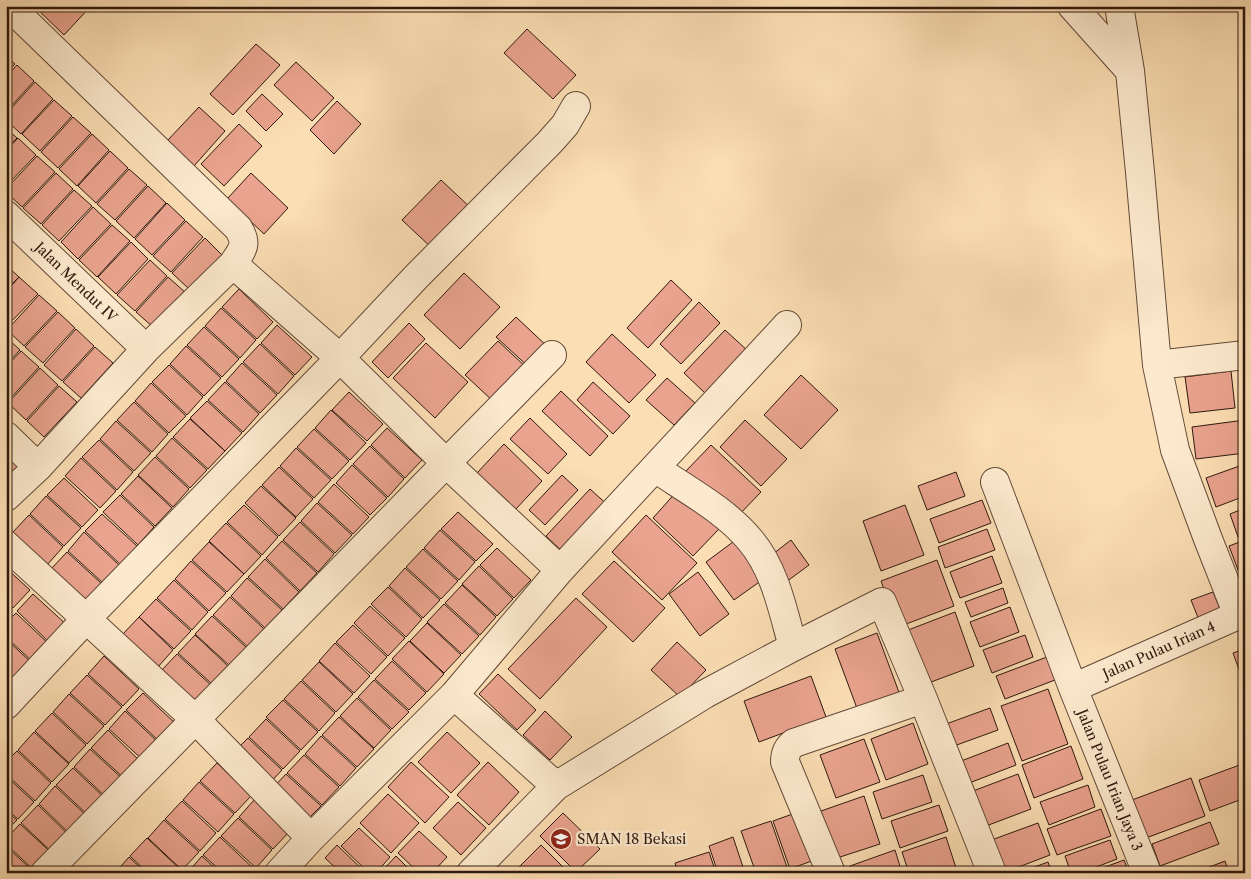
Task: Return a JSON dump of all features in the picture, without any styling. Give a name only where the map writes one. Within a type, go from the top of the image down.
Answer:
[{"type":"street","points":[[6,497],[38,466],[146,348],[233,264],[243,249],[244,237],[238,228],[9,6]]},
{"type":"street","points":[[1072,6],[1130,71]]},
{"type":"street","points":[[1119,6],[1130,71],[1157,365],[1175,450],[1208,540],[1241,614]]},
{"type":"street","points":[[6,705],[86,619],[340,358],[416,277],[550,142],[576,106]]},
{"type":"street","name":"Jalan Mendut IV","points":[[6,215],[146,348]]},
{"type":"street","points":[[233,264],[340,358],[447,464],[560,570]]},
{"type":"street","points":[[279,873],[311,838],[454,695],[560,570],[787,325]]},
{"type":"street","points":[[45,873],[447,464],[552,354]]},
{"type":"street","points":[[1157,365],[1245,355]]},
{"type":"street","points":[[6,436],[38,466]]},
{"type":"street","points":[[655,468],[729,519],[751,542],[774,583],[793,647]]},
{"type":"street","name":"Jalan Pulau Irian Jaya 3","points":[[995,482],[1073,688],[1147,873]]},
{"type":"street","points":[[6,545],[196,720],[311,838]]},
{"type":"street","points":[[471,873],[556,786],[705,694],[882,602],[923,699],[992,873]]},
{"type":"street","name":"Jalan Pulau Irian 4","points":[[1073,688],[1241,614]]},
{"type":"street","points":[[454,695],[556,786]]},
{"type":"street","points":[[831,873],[785,762],[785,754],[788,747],[794,742],[923,699]]},
{"type":"building","points":[[34,6],[91,6],[64,35]]},
{"type":"building","points":[[527,29],[576,75],[553,99],[504,53]]},
{"type":"building","points":[[256,44],[280,65],[233,115],[210,94]]},
{"type":"building","points":[[6,55],[15,64],[6,74]]},
{"type":"building","points":[[296,62],[334,98],[312,121],[274,85]]},
{"type":"building","points":[[17,65],[34,81],[6,112],[6,77]]},
{"type":"building","points":[[35,82],[53,99],[21,134],[6,120],[6,114]]},
{"type":"building","points":[[262,94],[283,114],[266,131],[246,111]]},
{"type":"building","points":[[54,100],[72,116],[40,151],[22,134]]},
{"type":"building","points":[[337,101],[361,124],[334,154],[310,130]]},
{"type":"building","points":[[199,107],[225,131],[194,166],[167,141]]},
{"type":"building","points":[[73,117],[91,133],[58,168],[41,152]]},
{"type":"building","points":[[239,124],[262,146],[224,186],[201,164]]},
{"type":"building","points":[[6,128],[17,138],[6,149]]},
{"type":"building","points":[[92,134],[109,150],[77,186],[59,169]]},
{"type":"building","points":[[18,138],[36,155],[6,186],[6,151]]},
{"type":"building","points":[[110,151],[128,168],[96,203],[78,186]]},
{"type":"building","points":[[37,156],[55,172],[22,207],[6,192],[6,189]]},
{"type":"building","points":[[129,169],[147,185],[115,220],[97,204]]},
{"type":"building","points":[[56,173],[73,189],[41,224],[23,208]]},
{"type":"building","points":[[251,173],[288,208],[264,234],[227,199]]},
{"type":"building","points":[[441,180],[473,210],[434,250],[402,220]]},
{"type":"building","points":[[148,186],[166,203],[134,238],[116,221]]},
{"type":"building","points":[[74,190],[92,206],[59,241],[42,225]]},
{"type":"building","points":[[167,203],[185,220],[152,255],[135,239]]},
{"type":"building","points":[[93,207],[111,224],[78,259],[61,242]]},
{"type":"building","points":[[186,221],[203,237],[171,272],[153,256]]},
{"type":"building","points":[[112,225],[130,241],[97,277],[79,260]]},
{"type":"building","points":[[205,238],[222,255],[190,290],[172,273]]},
{"type":"building","points":[[131,242],[148,259],[116,294],[98,277]]},
{"type":"building","points":[[150,260],[167,276],[135,311],[117,295]]},
{"type":"building","points":[[6,265],[19,277],[6,290]]},
{"type":"building","points":[[464,273],[500,307],[460,349],[424,315]]},
{"type":"building","points":[[19,277],[38,294],[6,327],[6,292]]},
{"type":"building","points":[[168,277],[186,293],[154,328],[136,312]]},
{"type":"building","points":[[671,280],[692,300],[648,348],[627,328]]},
{"type":"building","points":[[239,289],[273,322],[257,339],[222,307]]},
{"type":"building","points":[[39,295],[57,311],[24,346],[7,330]]},
{"type":"building","points":[[699,302],[720,323],[681,364],[660,344]]},
{"type":"building","points":[[221,308],[256,340],[240,358],[205,326]]},
{"type":"building","points":[[58,312],[75,328],[43,363],[25,347]]},
{"type":"building","points":[[516,317],[550,349],[531,369],[496,337]]},
{"type":"building","points":[[409,323],[425,339],[388,378],[372,362]]},
{"type":"building","points":[[277,325],[312,357],[295,375],[261,343]]},
{"type":"building","points":[[204,327],[239,359],[222,377],[187,345]]},
{"type":"building","points":[[76,329],[94,346],[62,381],[44,365]]},
{"type":"building","points":[[725,330],[748,351],[707,395],[684,373]]},
{"type":"building","points":[[612,334],[656,375],[629,403],[586,362]]},
{"type":"building","points":[[6,337],[20,350],[6,365]]},
{"type":"building","points":[[498,341],[527,368],[495,403],[465,375]]},
{"type":"building","points":[[426,343],[468,382],[435,418],[393,378]]},
{"type":"building","points":[[260,344],[294,376],[278,394],[243,362]]},
{"type":"building","points":[[186,346],[221,378],[204,396],[170,364]]},
{"type":"building","points":[[95,347],[113,363],[81,398],[63,382]]},
{"type":"building","points":[[21,351],[39,367],[7,402],[6,367]]},
{"type":"building","points":[[242,363],[277,395],[260,413],[226,381]]},
{"type":"building","points":[[1245,364],[1245,402],[1244,402],[1240,365]]},
{"type":"building","points":[[169,365],[203,397],[187,415],[152,382]]},
{"type":"building","points":[[40,368],[58,385],[26,420],[8,403]]},
{"type":"building","points":[[1231,371],[1235,408],[1190,413],[1185,377]]},
{"type":"building","points":[[801,375],[838,410],[801,449],[764,415]]},
{"type":"building","points":[[667,378],[695,403],[674,425],[646,400]]},
{"type":"building","points":[[225,382],[259,414],[243,432],[208,400]]},
{"type":"building","points":[[593,382],[630,416],[613,434],[577,400]]},
{"type":"building","points":[[151,383],[186,416],[169,433],[135,401]]},
{"type":"building","points":[[59,386],[77,402],[44,437],[27,421]]},
{"type":"building","points":[[561,391],[608,436],[590,456],[542,411]]},
{"type":"building","points":[[349,392],[383,424],[367,441],[332,410]]},
{"type":"building","points":[[207,401],[242,433],[225,451],[190,418]]},
{"type":"building","points":[[134,402],[168,434],[152,452],[117,420]]},
{"type":"building","points":[[331,410],[366,443],[350,460],[315,428]]},
{"type":"building","points":[[530,418],[567,454],[548,474],[510,439]]},
{"type":"building","points":[[190,419],[225,451],[208,469],[173,437]]},
{"type":"building","points":[[745,420],[787,459],[761,486],[720,447]]},
{"type":"building","points":[[1245,420],[1245,453],[1196,459],[1192,427]]},
{"type":"building","points":[[116,421],[151,453],[134,471],[100,439]]},
{"type":"building","points":[[387,428],[422,460],[405,478],[371,445]]},
{"type":"building","points":[[314,429],[349,461],[332,479],[297,447]]},
{"type":"building","points":[[172,438],[207,470],[190,488],[156,456]]},
{"type":"building","points":[[99,440],[133,472],[117,490],[82,457]]},
{"type":"building","points":[[504,444],[542,481],[515,510],[477,473]]},
{"type":"building","points":[[711,445],[761,492],[735,519],[685,472]]},
{"type":"building","points":[[370,446],[404,479],[388,497],[353,464]]},
{"type":"building","points":[[296,448],[331,480],[314,498],[280,466]]},
{"type":"building","points":[[6,454],[24,470],[6,489]]},
{"type":"building","points":[[155,457],[189,489],[173,507],[138,475]]},
{"type":"building","points":[[81,458],[116,491],[100,508],[65,476]]},
{"type":"building","points":[[1245,464],[1245,496],[1216,507],[1206,478]]},
{"type":"building","points":[[352,465],[387,498],[370,515],[336,483]]},
{"type":"building","points":[[279,467],[313,499],[296,517],[262,485]]},
{"type":"building","points":[[956,472],[965,496],[927,510],[918,486]]},
{"type":"building","points":[[562,475],[578,490],[545,525],[529,510]]},
{"type":"building","points":[[138,476],[172,508],[155,526],[121,494]]},
{"type":"building","points":[[64,478],[98,510],[82,527],[47,495]]},
{"type":"building","points":[[334,484],[369,517],[353,534],[318,502]]},
{"type":"building","points":[[261,486],[296,518],[279,536],[245,503]]},
{"type":"building","points":[[590,489],[611,508],[566,555],[546,536]]},
{"type":"building","points":[[678,490],[719,529],[693,556],[653,518]]},
{"type":"building","points":[[120,495],[154,527],[138,545],[103,512]]},
{"type":"building","points":[[46,496],[81,528],[64,546],[30,514]]},
{"type":"building","points":[[982,500],[991,523],[939,543],[930,519]]},
{"type":"building","points":[[317,503],[352,535],[335,553],[301,521]]},
{"type":"building","points":[[244,505],[278,537],[262,555],[227,522]]},
{"type":"building","points":[[905,505],[924,555],[881,571],[863,521]]},
{"type":"building","points":[[1245,508],[1245,534],[1238,537],[1230,514]]},
{"type":"building","points":[[458,512],[493,544],[476,561],[441,529]]},
{"type":"building","points":[[102,514],[137,546],[120,564],[85,531]]},
{"type":"building","points":[[29,515],[63,547],[47,565],[12,533]]},
{"type":"building","points":[[646,515],[697,563],[662,600],[612,552]]},
{"type":"building","points":[[300,522],[334,554],[318,572],[283,540]]},
{"type":"building","points":[[226,523],[261,556],[244,574],[209,541]]},
{"type":"building","points":[[987,529],[995,550],[945,568],[938,547]]},
{"type":"building","points":[[440,530],[475,562],[459,580],[424,548]]},
{"type":"building","points":[[84,532],[119,565],[103,583],[68,551]]},
{"type":"building","points":[[737,539],[765,578],[734,600],[706,562]]},
{"type":"building","points":[[791,540],[809,565],[782,585],[764,561]]},
{"type":"building","points":[[1245,540],[1245,567],[1238,570],[1229,546]]},
{"type":"building","points":[[282,541],[317,573],[300,591],[266,558]]},
{"type":"building","points":[[209,542],[244,574],[227,592],[192,560]]},
{"type":"building","points":[[497,548],[531,580],[514,598],[480,565]]},
{"type":"building","points":[[423,549],[458,581],[441,599],[406,567]]},
{"type":"building","points":[[67,552],[102,584],[85,601],[51,569]]},
{"type":"building","points":[[992,556],[1002,583],[960,598],[950,572]]},
{"type":"building","points":[[265,559],[299,592],[283,609],[248,577]]},
{"type":"building","points":[[937,560],[954,606],[898,627],[881,581]]},
{"type":"building","points":[[191,561],[226,593],[209,611],[175,579]]},
{"type":"building","points":[[614,561],[665,608],[633,642],[582,594]]},
{"type":"building","points":[[479,566],[513,599],[497,616],[462,584]]},
{"type":"building","points":[[6,568],[30,590],[13,608],[6,602]]},
{"type":"building","points":[[405,568],[440,600],[423,618],[389,586]]},
{"type":"building","points":[[698,572],[729,614],[700,636],[669,594]]},
{"type":"building","points":[[247,578],[282,610],[265,628],[231,596]]},
{"type":"building","points":[[174,580],[208,612],[192,630],[157,598]]},
{"type":"building","points":[[462,585],[496,617],[480,635],[445,603]]},
{"type":"building","points":[[388,587],[422,619],[406,637],[371,604]]},
{"type":"building","points":[[1003,588],[1008,603],[971,617],[965,602]]},
{"type":"building","points":[[1213,592],[1223,616],[1201,625],[1191,600]]},
{"type":"building","points":[[33,594],[68,626],[51,644],[17,611]]},
{"type":"building","points":[[230,597],[264,629],[248,647],[213,615]]},
{"type":"building","points":[[576,598],[607,627],[540,699],[508,669]]},
{"type":"building","points":[[156,599],[191,631],[174,649],[139,617]]},
{"type":"building","points":[[444,604],[479,636],[462,654],[427,622]]},
{"type":"building","points":[[370,606],[405,638],[388,656],[354,623]]},
{"type":"building","points":[[1010,607],[1019,632],[980,647],[970,622]]},
{"type":"building","points":[[955,612],[974,666],[923,685],[903,632]]},
{"type":"building","points":[[16,613],[50,645],[34,663],[6,637],[6,623]]},
{"type":"building","points":[[212,616],[247,648],[230,666],[195,634]]},
{"type":"building","points":[[139,617],[173,650],[157,668],[122,635]]},
{"type":"building","points":[[427,623],[461,655],[444,673],[410,641]]},
{"type":"building","points":[[353,625],[387,657],[371,674],[336,642]]},
{"type":"building","points":[[877,633],[900,695],[858,711],[835,649]]},
{"type":"building","points":[[195,635],[229,667],[213,685],[178,653]]},
{"type":"building","points":[[1025,635],[1033,657],[992,673],[983,650]]},
{"type":"building","points":[[6,639],[33,664],[16,682],[6,672]]},
{"type":"building","points":[[409,641],[444,674],[427,692],[392,659]]},
{"type":"building","points":[[677,642],[706,670],[680,697],[651,670]]},
{"type":"building","points":[[335,643],[370,676],[354,693],[319,661]]},
{"type":"building","points":[[1245,649],[1245,686],[1233,653]]},
{"type":"building","points":[[177,654],[212,686],[195,704],[160,672]]},
{"type":"building","points":[[104,656],[139,689],[123,706],[88,674]]},
{"type":"building","points":[[1047,657],[1055,680],[1005,699],[996,676]]},
{"type":"building","points":[[392,661],[426,693],[409,710],[375,679]]},
{"type":"building","points":[[319,662],[353,694],[336,712],[302,680]]},
{"type":"building","points":[[498,674],[536,710],[517,730],[479,694]]},
{"type":"building","points":[[87,675],[122,707],[105,725],[70,693]]},
{"type":"building","points":[[811,676],[826,717],[759,742],[744,701]]},
{"type":"building","points":[[374,680],[409,712],[392,729],[358,697]]},
{"type":"building","points":[[301,681],[335,713],[319,731],[284,699]]},
{"type":"building","points":[[1048,689],[1068,744],[1022,761],[1001,706]]},
{"type":"building","points":[[143,693],[177,725],[161,743],[126,710]]},
{"type":"building","points":[[69,694],[104,726],[87,744],[53,712]]},
{"type":"building","points":[[357,698],[391,730],[374,748],[340,716]]},
{"type":"building","points":[[283,700],[318,732],[301,750],[266,717]]},
{"type":"building","points":[[990,708],[998,730],[954,746],[946,724]]},
{"type":"building","points":[[125,711],[160,744],[144,761],[109,729]]},
{"type":"building","points":[[545,711],[572,737],[550,760],[523,735]]},
{"type":"building","points":[[52,713],[86,745],[69,763],[35,731]]},
{"type":"building","points":[[339,717],[374,749],[357,767],[322,735]]},
{"type":"building","points":[[266,719],[300,751],[283,769],[249,737]]},
{"type":"building","points":[[913,723],[928,764],[886,780],[871,739]]},
{"type":"building","points":[[108,730],[142,763],[126,780],[91,748]]},
{"type":"building","points":[[34,732],[69,764],[52,782],[18,750]]},
{"type":"building","points":[[447,732],[480,763],[451,793],[418,762]]},
{"type":"building","points":[[321,736],[356,768],[340,786],[305,754]]},
{"type":"building","points":[[248,738],[282,770],[266,787],[231,755]]},
{"type":"building","points":[[864,739],[880,782],[836,798],[820,755]]},
{"type":"building","points":[[1008,743],[1016,765],[964,785],[956,763]]},
{"type":"building","points":[[1071,746],[1083,779],[1034,798],[1022,765]]},
{"type":"building","points":[[90,749],[125,781],[108,799],[74,767]]},
{"type":"building","points":[[17,751],[51,783],[35,801],[6,774],[6,762]]},
{"type":"building","points":[[304,755],[339,787],[322,805],[287,773]]},
{"type":"building","points":[[411,762],[449,797],[425,823],[388,787]]},
{"type":"building","points":[[488,762],[519,792],[489,825],[457,795]]},
{"type":"building","points":[[217,763],[251,796],[235,813],[200,781]]},
{"type":"building","points":[[1245,763],[1245,798],[1210,811],[1199,780]]},
{"type":"building","points":[[73,768],[107,800],[91,818],[56,785]]},
{"type":"building","points":[[286,774],[321,806],[304,823],[270,791]]},
{"type":"building","points":[[1018,774],[1031,809],[986,826],[973,791]]},
{"type":"building","points":[[923,775],[932,802],[882,819],[873,792]]},
{"type":"building","points":[[6,776],[34,802],[18,819],[6,809]]},
{"type":"building","points":[[1191,778],[1205,816],[1146,838],[1132,800]]},
{"type":"building","points":[[199,782],[234,814],[218,832],[183,800]]},
{"type":"building","points":[[1088,785],[1095,807],[1049,825],[1040,802]]},
{"type":"building","points":[[55,786],[90,819],[73,837],[39,804]]},
{"type":"building","points":[[388,794],[419,823],[391,853],[360,823]]},
{"type":"building","points":[[864,796],[880,844],[837,858],[821,811]]},
{"type":"building","points":[[255,799],[290,831],[273,849],[239,817]]},
{"type":"building","points":[[182,801],[216,833],[200,851],[165,819]]},
{"type":"building","points":[[458,802],[486,828],[461,855],[433,828]]},
{"type":"building","points":[[38,805],[72,838],[56,856],[21,823]]},
{"type":"building","points":[[939,805],[948,831],[900,848],[891,821]]},
{"type":"building","points":[[1101,809],[1111,836],[1057,855],[1047,829]]},
{"type":"building","points":[[6,811],[17,820],[6,831]]},
{"type":"building","points":[[801,811],[817,859],[790,869],[773,821]]},
{"type":"building","points":[[563,813],[600,849],[576,872],[540,836]]},
{"type":"building","points":[[238,818],[272,850],[256,868],[221,836]]},
{"type":"building","points":[[164,820],[199,852],[182,870],[148,838]]},
{"type":"building","points":[[771,821],[789,873],[756,873],[741,831]]},
{"type":"building","points":[[1210,822],[1219,844],[1160,866],[1152,844]]},
{"type":"building","points":[[1038,823],[1050,855],[1003,873],[986,842]]},
{"type":"building","points":[[20,824],[55,856],[37,873],[6,844],[6,839]]},
{"type":"building","points":[[359,828],[390,857],[376,873],[369,873],[341,846]]},
{"type":"building","points":[[419,831],[447,857],[432,873],[419,873],[398,853]]},
{"type":"building","points":[[220,837],[254,869],[251,873],[223,873],[203,855]]},
{"type":"building","points":[[733,837],[745,873],[718,873],[709,846]]},
{"type":"building","points":[[946,837],[957,871],[952,873],[909,873],[902,852]]},
{"type":"building","points":[[147,838],[182,871],[180,873],[148,873],[130,856]]},
{"type":"building","points":[[1110,840],[1117,859],[1081,873],[1071,873],[1065,856]]},
{"type":"building","points":[[337,845],[366,873],[341,873],[325,858]]},
{"type":"building","points":[[541,845],[569,873],[513,873]]},
{"type":"building","points":[[6,846],[35,873],[6,873]]},
{"type":"building","points":[[895,850],[902,873],[852,873],[850,866]]},
{"type":"building","points":[[709,852],[716,873],[678,873],[675,863]]},
{"type":"building","points":[[202,856],[220,873],[187,873]]},
{"type":"building","points":[[396,856],[413,873],[380,873]]},
{"type":"building","points":[[129,857],[146,873],[115,873]]},
{"type":"building","points":[[1124,860],[1129,873],[1089,873]]},
{"type":"building","points":[[1225,861],[1229,873],[1194,873]]},
{"type":"building","points":[[1048,862],[1052,873],[1018,873]]},
{"type":"place","name":"SMAN 18 Bekasi","points":[[561,839]]}]
